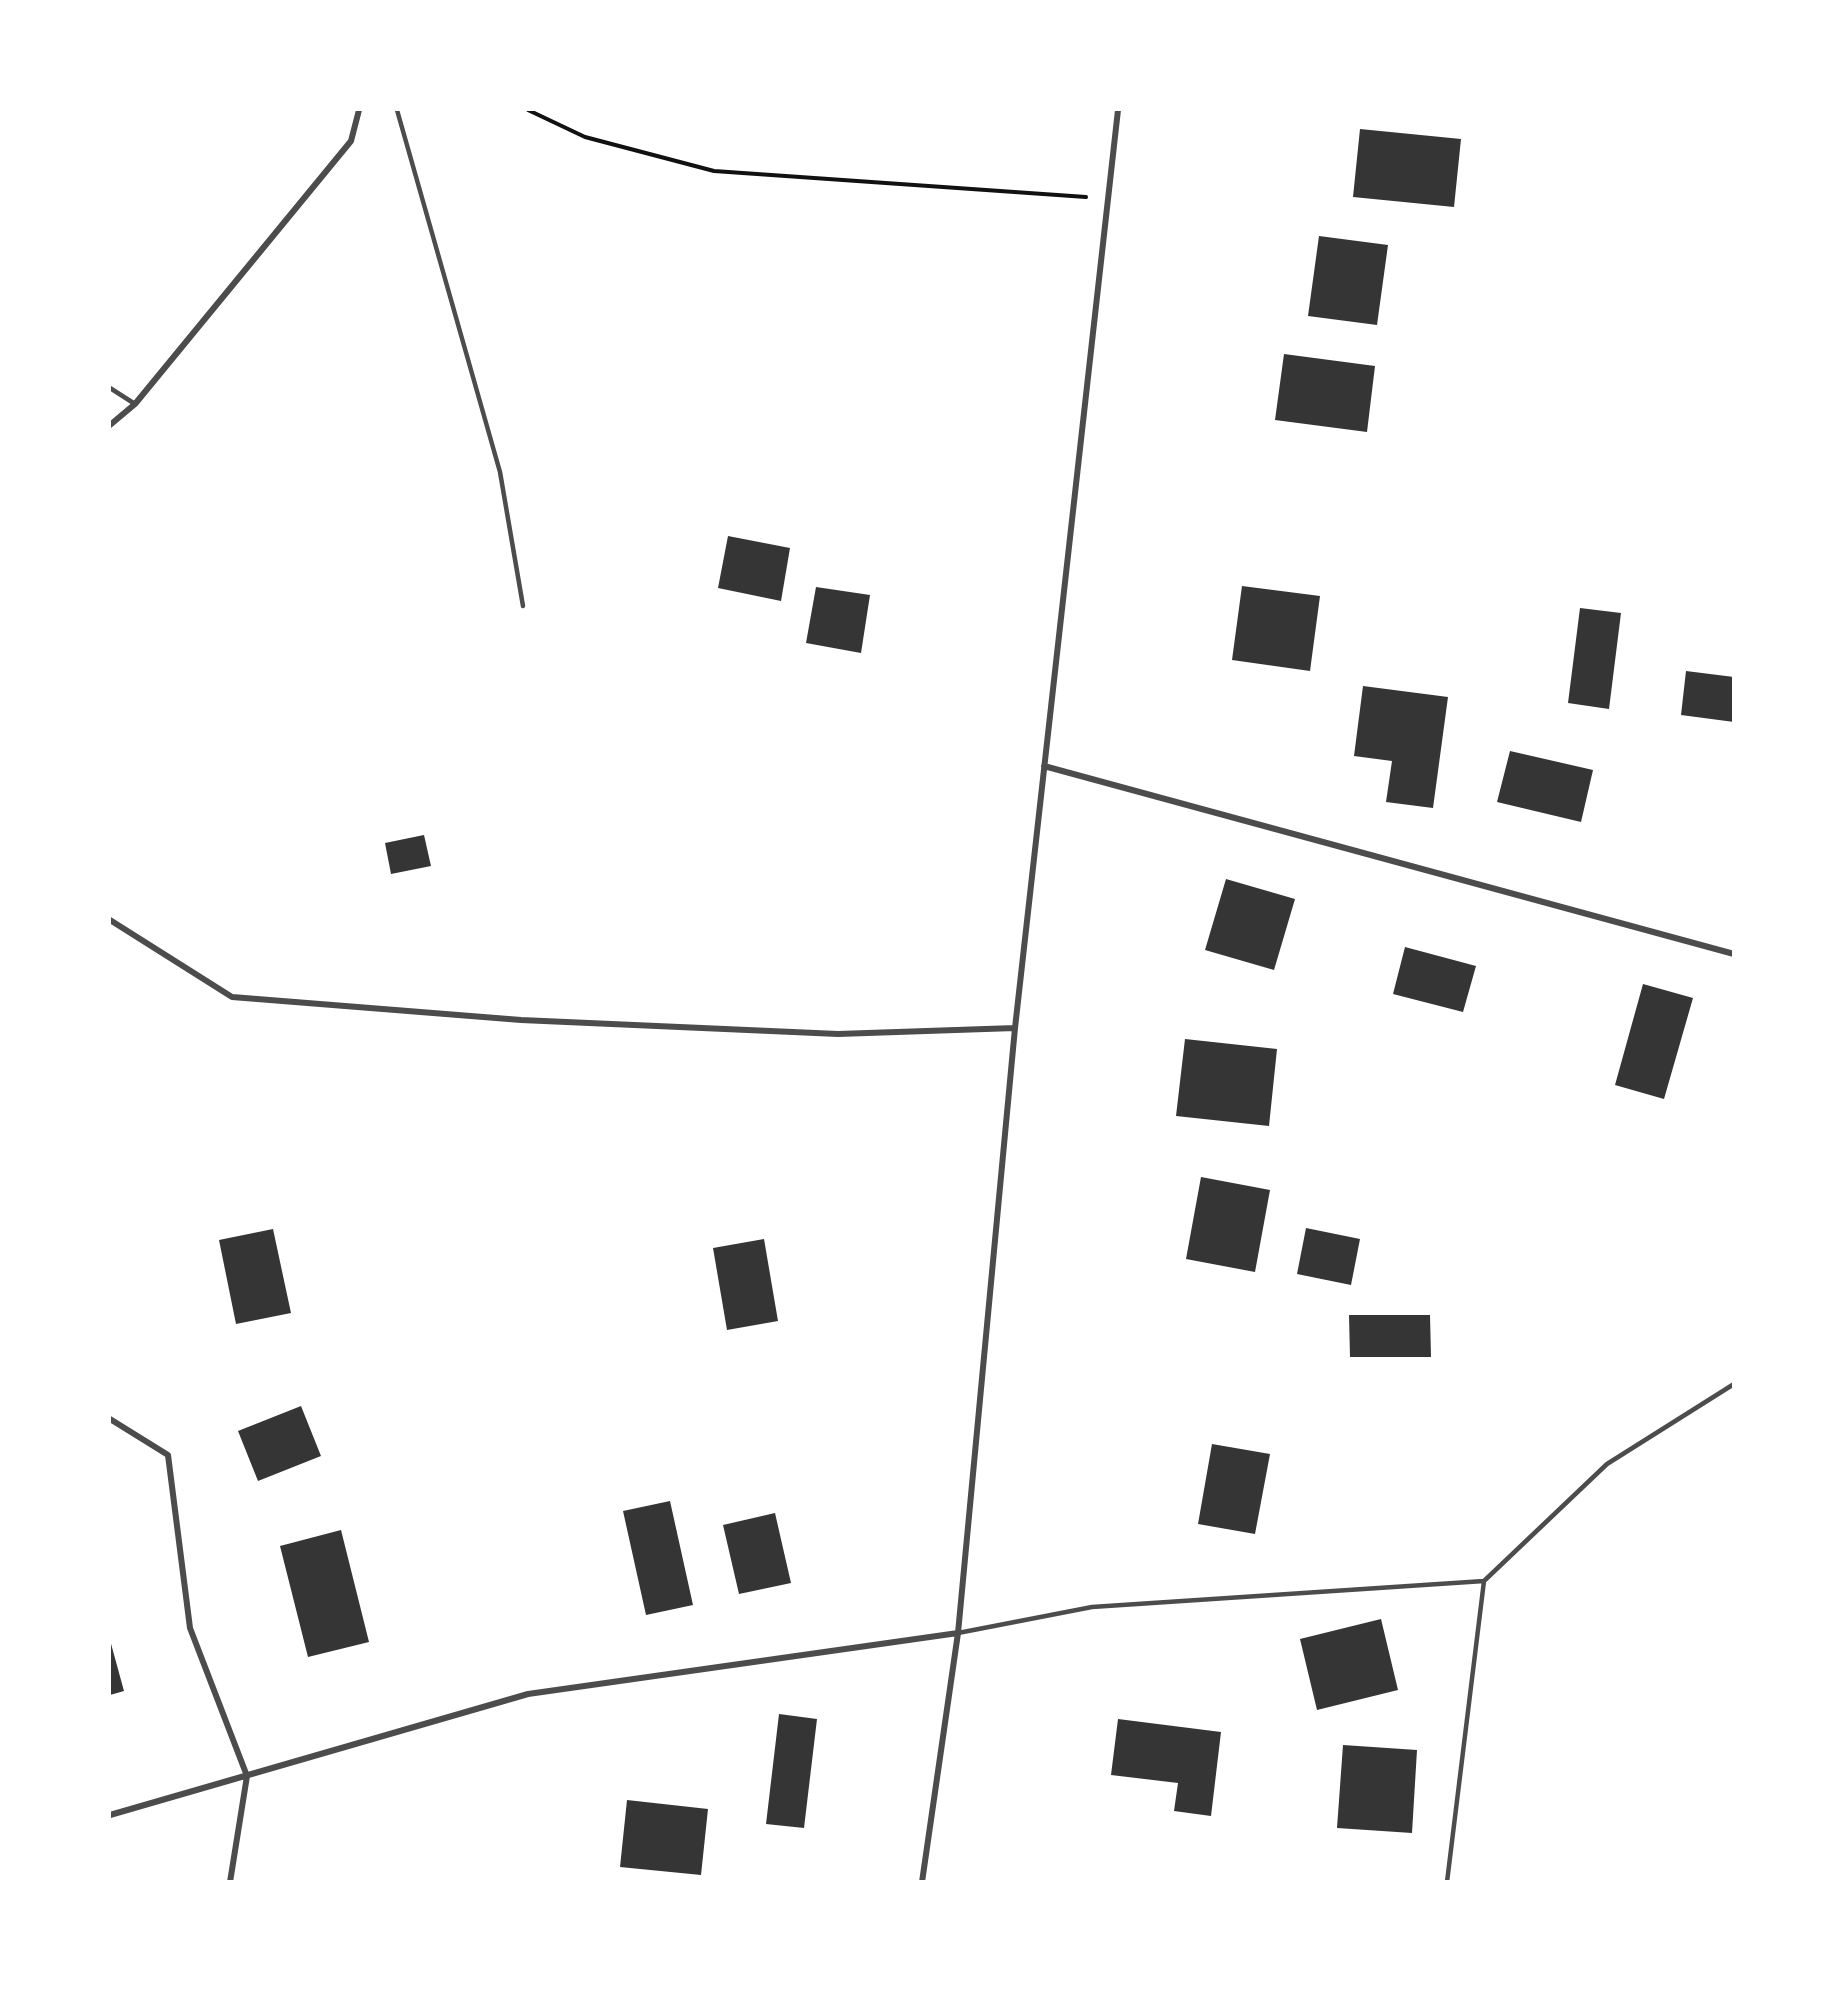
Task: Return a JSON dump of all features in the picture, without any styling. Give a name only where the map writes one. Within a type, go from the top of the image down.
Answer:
[{"type":"street","points":[[110,425],[135,404],[351,141],[359,110]]},
{"type":"street","points":[[922,1881],[958,1633],[1015,1028],[1118,110]]},
{"type":"street","points":[[1044,766],[1734,954]]},
{"type":"street","points":[[110,920],[232,997],[521,1020],[826,1034],[1015,1028]]},
{"type":"street","points":[[110,1419],[168,1455],[190,1628],[247,1776],[230,1881]]},
{"type":"street","points":[[110,1815],[528,1694],[958,1633]]},
{"type":"lane","points":[[397,110],[500,472],[523,606]]},
{"type":"lane","points":[[110,388],[135,404]]},
{"type":"lane","points":[[1448,1881],[1484,1581],[1607,1464],[1734,1384]]},
{"type":"lane","points":[[958,1633],[1092,1607],[1484,1581]]},
{"type":"path","points":[[528,110],[585,137],[714,171],[1108,199]]},
{"type":"building","points":[[1360,129],[1461,139],[1454,207],[1353,197]]},
{"type":"building","points":[[1319,236],[1388,245],[1377,325],[1308,316]]},
{"type":"building","points":[[1284,354],[1375,366],[1367,432],[1275,420]]},
{"type":"building","points":[[728,536],[790,548],[781,601],[718,588]]},
{"type":"building","points":[[1242,586],[1320,596],[1310,671],[1232,660]]},
{"type":"building","points":[[816,587],[870,595],[861,653],[806,643]]},
{"type":"building","points":[[1580,608],[1621,613],[1609,709],[1568,703]]},
{"type":"building","points":[[1686,671],[1734,677],[1734,722],[1681,715]]},
{"type":"building","points":[[1363,686],[1448,697],[1433,808],[1386,802],[1392,761],[1354,756]]},
{"type":"building","points":[[1510,751],[1593,770],[1581,822],[1497,802]]},
{"type":"building","points":[[424,835],[431,866],[391,874],[385,843]]},
{"type":"building","points":[[1226,879],[1295,899],[1274,970],[1205,950]]},
{"type":"building","points":[[1405,947],[1476,966],[1463,1012],[1393,994]]},
{"type":"building","points":[[1643,984],[1693,998],[1664,1099],[1615,1085]]},
{"type":"building","points":[[1185,1039],[1277,1049],[1269,1126],[1176,1116]]},
{"type":"building","points":[[1201,1177],[1270,1190],[1255,1272],[1186,1259]]},
{"type":"building","points":[[1306,1228],[1360,1239],[1351,1285],[1297,1274]]},
{"type":"building","points":[[273,1229],[291,1313],[236,1324],[219,1240]]},
{"type":"building","points":[[764,1239],[778,1321],[727,1330],[713,1248]]},
{"type":"building","points":[[1349,1315],[1430,1315],[1431,1357],[1350,1357]]},
{"type":"building","points":[[301,1406],[321,1456],[258,1481],[238,1431]]},
{"type":"building","points":[[1212,1444],[1270,1454],[1255,1534],[1198,1524]]},
{"type":"building","points":[[670,1501],[693,1605],[646,1615],[623,1511]]},
{"type":"building","points":[[775,1513],[791,1583],[739,1594],[723,1525]]},
{"type":"building","points":[[341,1530],[369,1642],[308,1657],[280,1546]]},
{"type":"building","points":[[1381,1619],[1398,1690],[1317,1710],[1300,1639]]},
{"type":"building","points":[[110,1640],[124,1691],[110,1695]]},
{"type":"building","points":[[779,1714],[817,1719],[804,1828],[766,1824]]},
{"type":"building","points":[[1118,1719],[1221,1732],[1211,1816],[1174,1811],[1178,1783],[1111,1775]]},
{"type":"building","points":[[1343,1745],[1417,1750],[1412,1833],[1337,1828]]},
{"type":"building","points":[[627,1800],[708,1809],[701,1875],[620,1867]]}]
